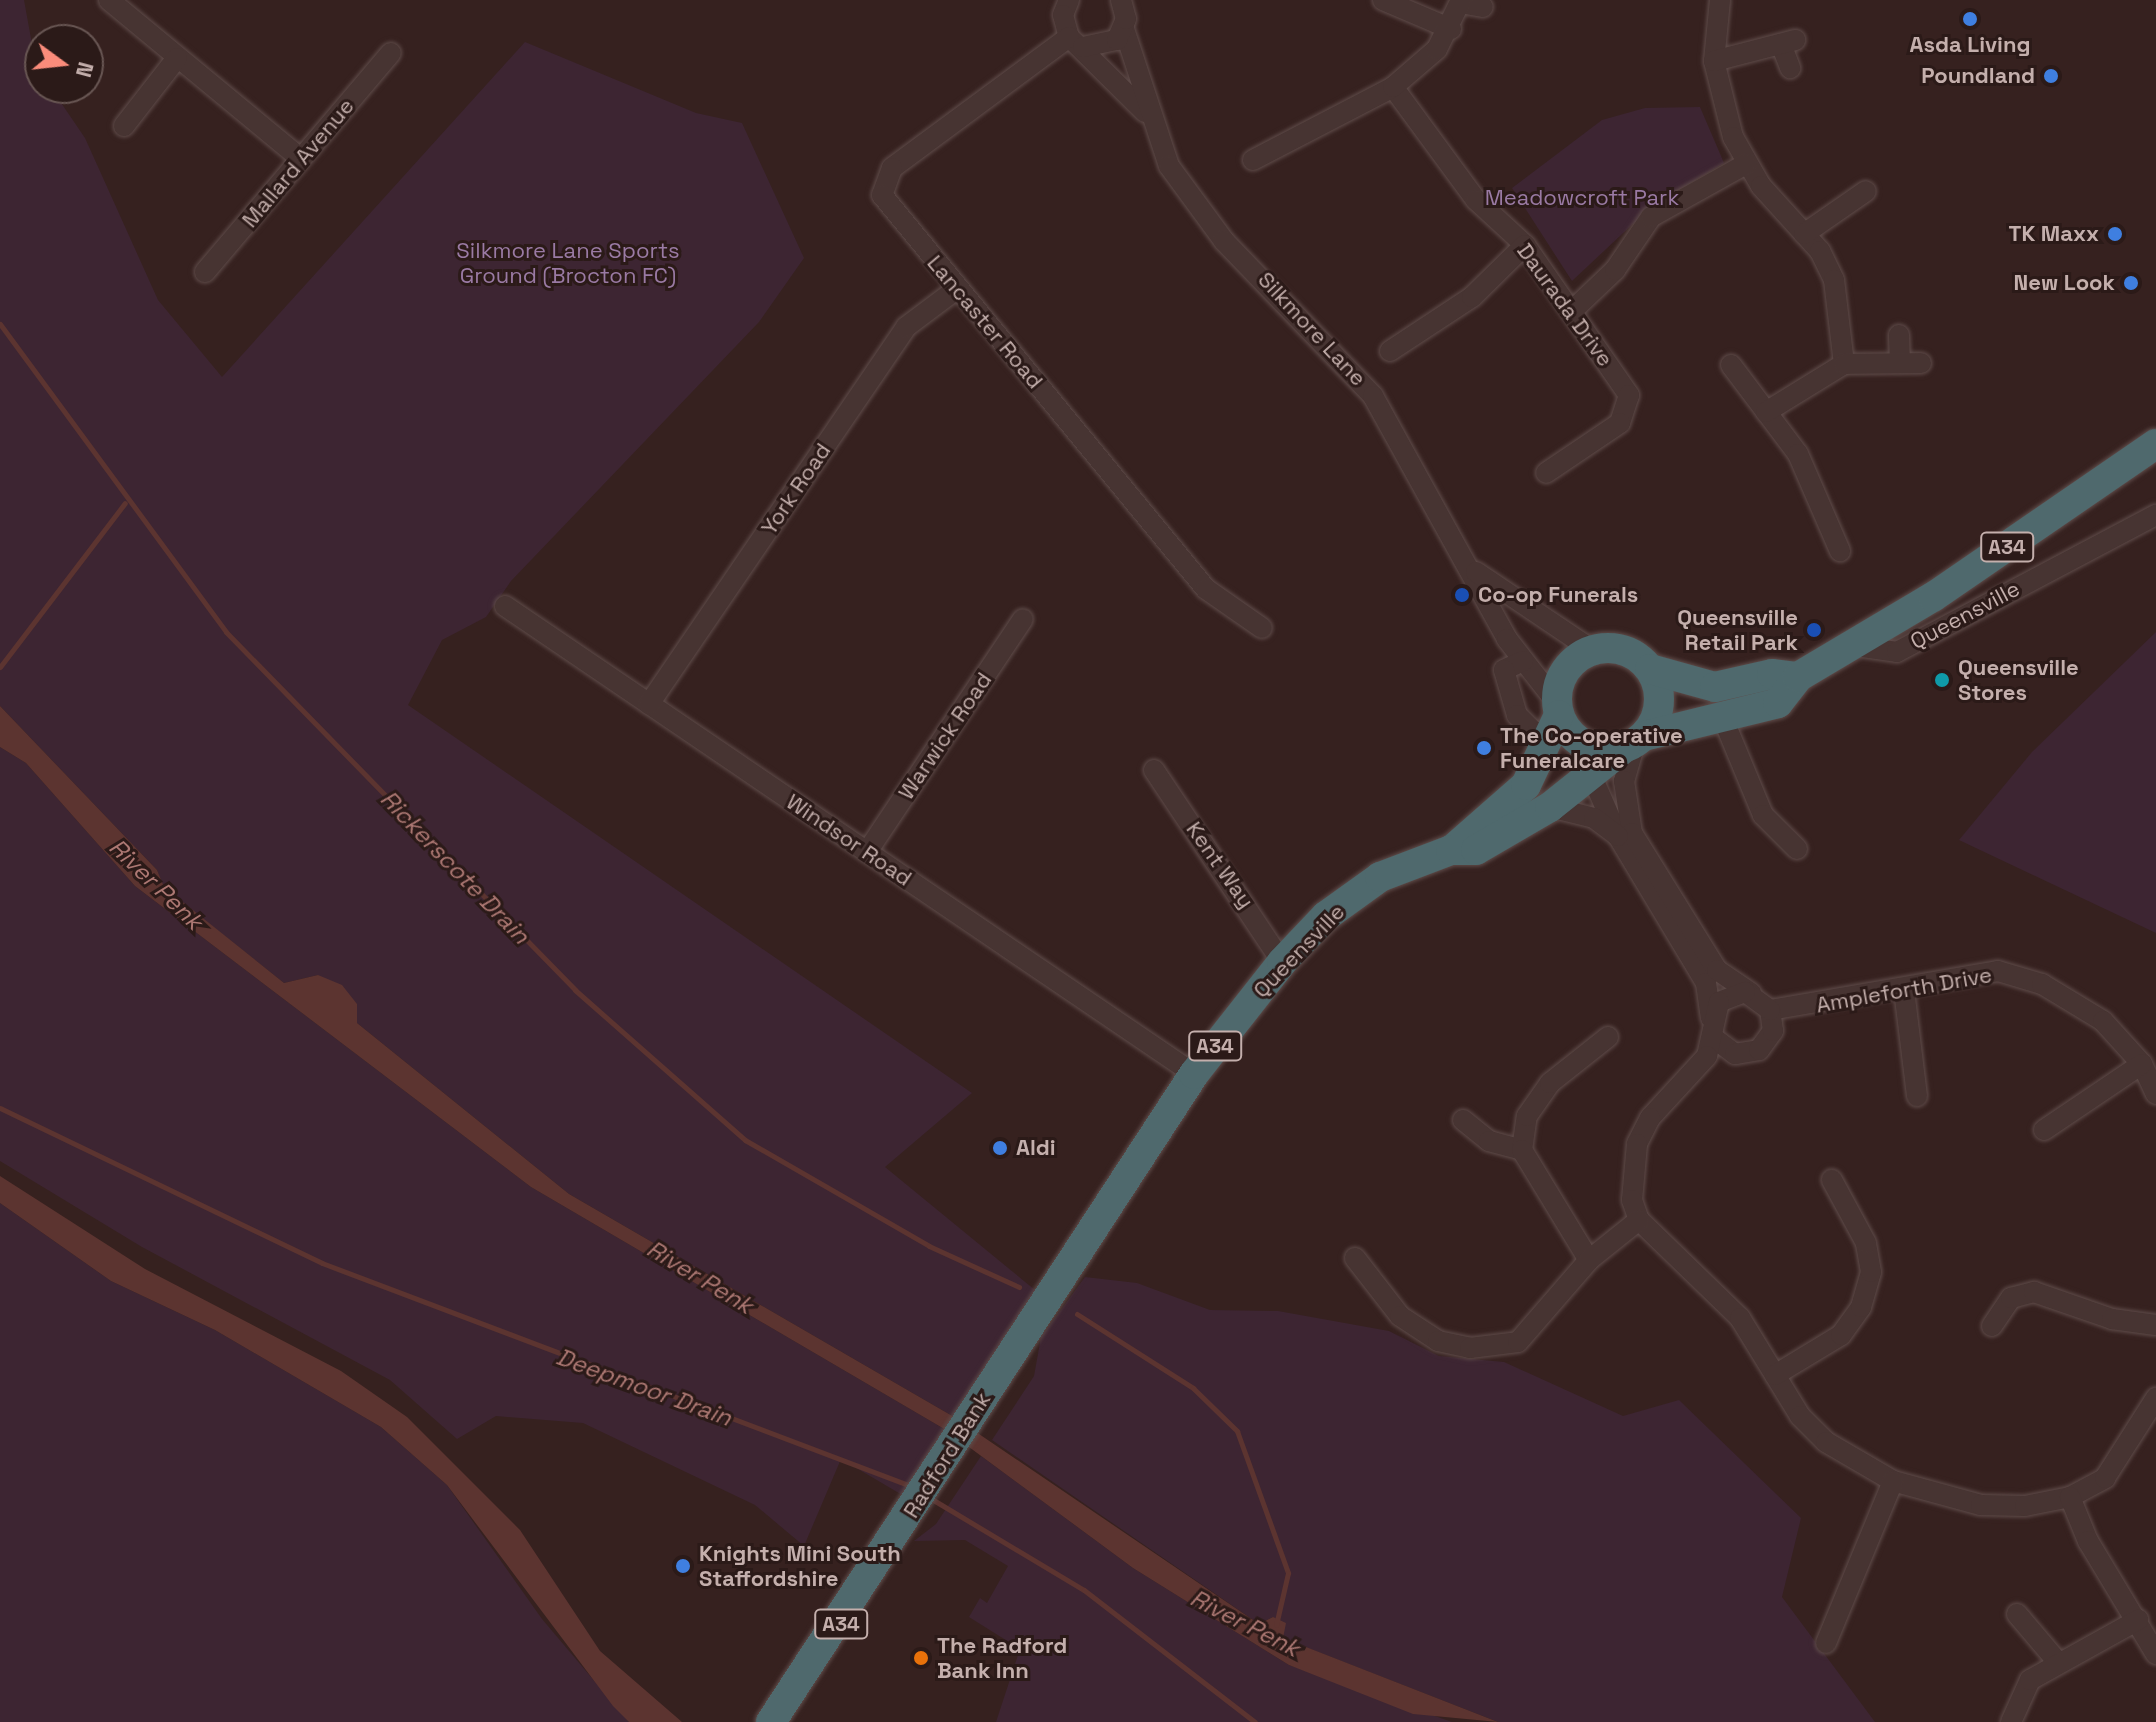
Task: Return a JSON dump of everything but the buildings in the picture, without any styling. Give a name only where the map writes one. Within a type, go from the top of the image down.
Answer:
[{"type":"highway","name":"A34","points":[[1550,807],[1593,769],[1634,743],[1722,716],[1778,703],[1798,677],[1856,646],[2156,444]]},
{"type":"highway","points":[[1592,650],[1626,651],[1650,669],[1660,702],[1634,743],[1601,750],[1561,721],[1565,671],[1592,650]]},
{"type":"highway","name":"A34","points":[[1650,669],[1715,687],[1772,674],[1798,677]]},
{"type":"highway","name":"A34","points":[[1451,850],[1526,785],[1561,721]]},
{"type":"highway","name":"Queensville","points":[[1041,1308],[1194,1074],[1282,962],[1326,916],[1380,877],[1451,850],[1476,850],[1550,807]]},
{"type":"highway","name":"Radford Bank","points":[[771,1722],[915,1506],[1041,1308]]},
{"type":"street","points":[[109,0],[301,159]]},
{"type":"street","points":[[1076,42],[1107,47],[1123,16],[1144,0]]},
{"type":"street","points":[[1383,0],[1451,29]]},
{"type":"street","points":[[1720,0],[1714,61],[1746,164],[1804,234],[1834,280],[1844,364]]},
{"type":"street","points":[[1253,160],[1393,87],[1451,29],[1460,1],[1483,7]]},
{"type":"street","name":"Silkmore Lane","points":[[1060,5],[1076,42],[1145,112]]},
{"type":"street","name":"Silkmore Lane","points":[[1123,16],[1145,112],[1169,166],[1224,241],[1364,383],[1461,559],[1561,721]]},
{"type":"street","name":"Lancaster Road","points":[[1076,42],[883,181],[888,207],[1206,589],[1262,628]]},
{"type":"street","points":[[1714,61],[1788,42],[1790,68]]},
{"type":"street","name":"Mallard Avenue","points":[[205,272],[391,53]]},
{"type":"street","points":[[124,126],[177,58]]},
{"type":"street","name":"Daurada Drive","points":[[1393,87],[1476,200],[1525,245],[1574,309],[1629,395],[1628,414],[1546,473]]},
{"type":"street","points":[[1574,309],[1615,270],[1651,217],[1746,164]]},
{"type":"street","points":[[1804,234],[1866,191]]},
{"type":"street","points":[[1390,351],[1472,297],[1525,245]]},
{"type":"street","name":"York Road","points":[[649,704],[906,327],[958,288]]},
{"type":"street","points":[[1766,412],[1844,364],[1910,363],[1899,335]]},
{"type":"street","points":[[1744,371],[1766,412],[1798,454],[1840,551]]},
{"type":"street","name":"Queensville","points":[[1856,646],[1897,652],[2156,515]]},
{"type":"street","name":"Silkmore Lane","points":[[1461,559],[1508,600],[1592,650]]},
{"type":"street","name":"Windsor Road","points":[[505,606],[1194,1074]]},
{"type":"street","name":"Warwick Road","points":[[867,852],[1023,619]]},
{"type":"street","points":[[1523,661],[1504,670],[1517,715],[1536,734],[1561,721],[1593,769],[1618,836],[1706,983],[1711,1048],[1650,1118],[1637,1144],[1629,1175],[1639,1220],[1740,1318],[1775,1375],[1826,1442],[1893,1481],[1981,1505],[2070,1497],[2105,1478],[2156,1398]]},
{"type":"street","points":[[1722,716],[1763,815],[1797,849]]},
{"type":"street","points":[[1634,743],[1624,781],[1632,833],[1717,970],[1770,1010],[1773,1031]]},
{"type":"street","name":"Kent Way","points":[[1154,770],[1282,962]]},
{"type":"street","points":[[1550,807],[1594,818],[1618,836]]},
{"type":"street","name":"Ampleforth Drive","points":[[1770,1010],[1794,1010],[1998,971],[2042,984],[2103,1021],[2142,1064],[2156,1094]]},
{"type":"street","points":[[1904,990],[1917,1096]]},
{"type":"street","points":[[1711,1018],[1725,997],[1751,993]]},
{"type":"street","name":"Ampleforth Drive","points":[[1711,1048],[1735,1054],[1759,1050],[1794,1010]]},
{"type":"street","points":[[1589,1260],[1522,1150],[1527,1116],[1550,1083],[1608,1037]]},
{"type":"street","points":[[2044,1130],[2142,1064]]},
{"type":"street","points":[[1463,1120],[1489,1141],[1522,1150]]},
{"type":"street","points":[[1775,1375],[1841,1335],[1861,1307],[1871,1272],[1866,1243],[1832,1180]]},
{"type":"street","points":[[1355,1258],[1400,1316],[1438,1341],[1470,1348],[1518,1342],[1589,1260],[1639,1220]]},
{"type":"street","points":[[1992,1326],[2011,1298],[2034,1292],[2112,1319],[2156,1325]]},
{"type":"street","points":[[1826,1643],[1893,1481]]},
{"type":"street","points":[[2070,1497],[2088,1541],[2156,1654]]},
{"type":"street","points":[[2017,1614],[2056,1660]]},
{"type":"street","points":[[2011,1722],[2030,1680],[2056,1660],[2138,1620]]},
{"type":"green space","name":"Silkmore Lane Sports Ground (Brocton FC)","points":[[0,0],[24,0],[28,24],[24,24],[24,104],[62,104],[85,138],[158,300],[222,377],[525,42],[696,113],[742,123],[804,258],[759,322],[511,581],[486,617],[442,640],[408,705],[972,1093],[885,1167],[1035,1290],[954,1417],[569,1194],[357,1023],[357,1004],[318,975],[284,983],[163,887],[157,870],[0,706]]},
{"type":"green space","name":"Meadowcroft Park","points":[[1700,107],[1724,163],[1653,205],[1572,281],[1512,188],[1602,120],[1645,108]]},
{"type":"green space","points":[[2156,632],[2156,933],[1959,840],[2032,752]]},
{"type":"green space","points":[[0,747],[26,763],[135,886],[531,1187],[946,1430],[904,1496],[841,1459],[804,1546],[755,1505],[583,1423],[496,1416],[457,1439],[390,1380],[142,1247],[0,1161]]},
{"type":"green space","points":[[0,1203],[111,1281],[215,1330],[381,1427],[447,1485],[542,1619],[629,1722],[0,1722]]},
{"type":"green space","points":[[1085,1277],[1137,1283],[1210,1310],[1278,1311],[1389,1331],[1439,1356],[1504,1362],[1623,1416],[1679,1400],[1801,1518],[1782,1597],[1875,1722],[1498,1722],[1282,1638],[1273,1617],[1259,1624],[992,1440],[1034,1376],[1041,1337]]},
{"type":"green space","points":[[981,1456],[1133,1568],[1289,1665],[1452,1722],[996,1722],[1020,1649],[969,1617],[980,1598],[987,1603],[1008,1566],[965,1540],[914,1541],[936,1524]]},
{"type":"water","name":"River Penk","points":[[0,706],[157,870],[164,887],[284,983],[318,975],[342,985],[357,1004],[357,1023],[569,1194],[954,1417],[1259,1624],[1273,1617],[1286,1623],[1283,1638],[1498,1722],[1413,1714],[1289,1665],[1133,1568],[946,1430],[531,1187],[135,886],[26,763],[0,747]]},
{"type":"water","points":[[0,1176],[145,1269],[341,1371],[407,1417],[520,1530],[600,1651],[682,1722],[629,1722],[613,1706],[447,1485],[381,1427],[215,1330],[111,1281],[0,1203]]},
{"type":"waterway","name":"Rickerscote Drain","points":[[0,324],[226,632],[575,990],[745,1140],[929,1246],[1019,1287]]},
{"type":"waterway","points":[[0,667],[125,503]]},
{"type":"waterway","name":"Deepmoor Drain","points":[[0,1108],[322,1263],[911,1486]]},
{"type":"waterway","name":"Rickerscote Drain","points":[[1077,1314],[1193,1388],[1237,1431],[1288,1573],[1276,1625]]},
{"type":"waterway","name":"Deepmoor Drain","points":[[930,1498],[1084,1590],[1255,1722]]},
{"type":"place","name":"Asda Living","points":[[1970,19]]},
{"type":"place","name":"Poundland","points":[[2051,76]]},
{"type":"place","name":"TK Maxx","points":[[2115,234]]},
{"type":"place","name":"New Look","points":[[2131,283]]},
{"type":"place","name":"Co-op Funerals","points":[[1462,595]]},
{"type":"place","name":"Queensville Retail Park","points":[[1814,630]]},
{"type":"place","name":"Queensville Stores","points":[[1942,680]]},
{"type":"place","name":"The Co-operative Funeralcare","points":[[1484,748]]},
{"type":"place","name":"Aldi","points":[[1000,1148]]},
{"type":"place","name":"Knights Mini South Staffordshire","points":[[683,1566]]},
{"type":"place","name":"The Radford Bank Inn","points":[[921,1658]]}]
